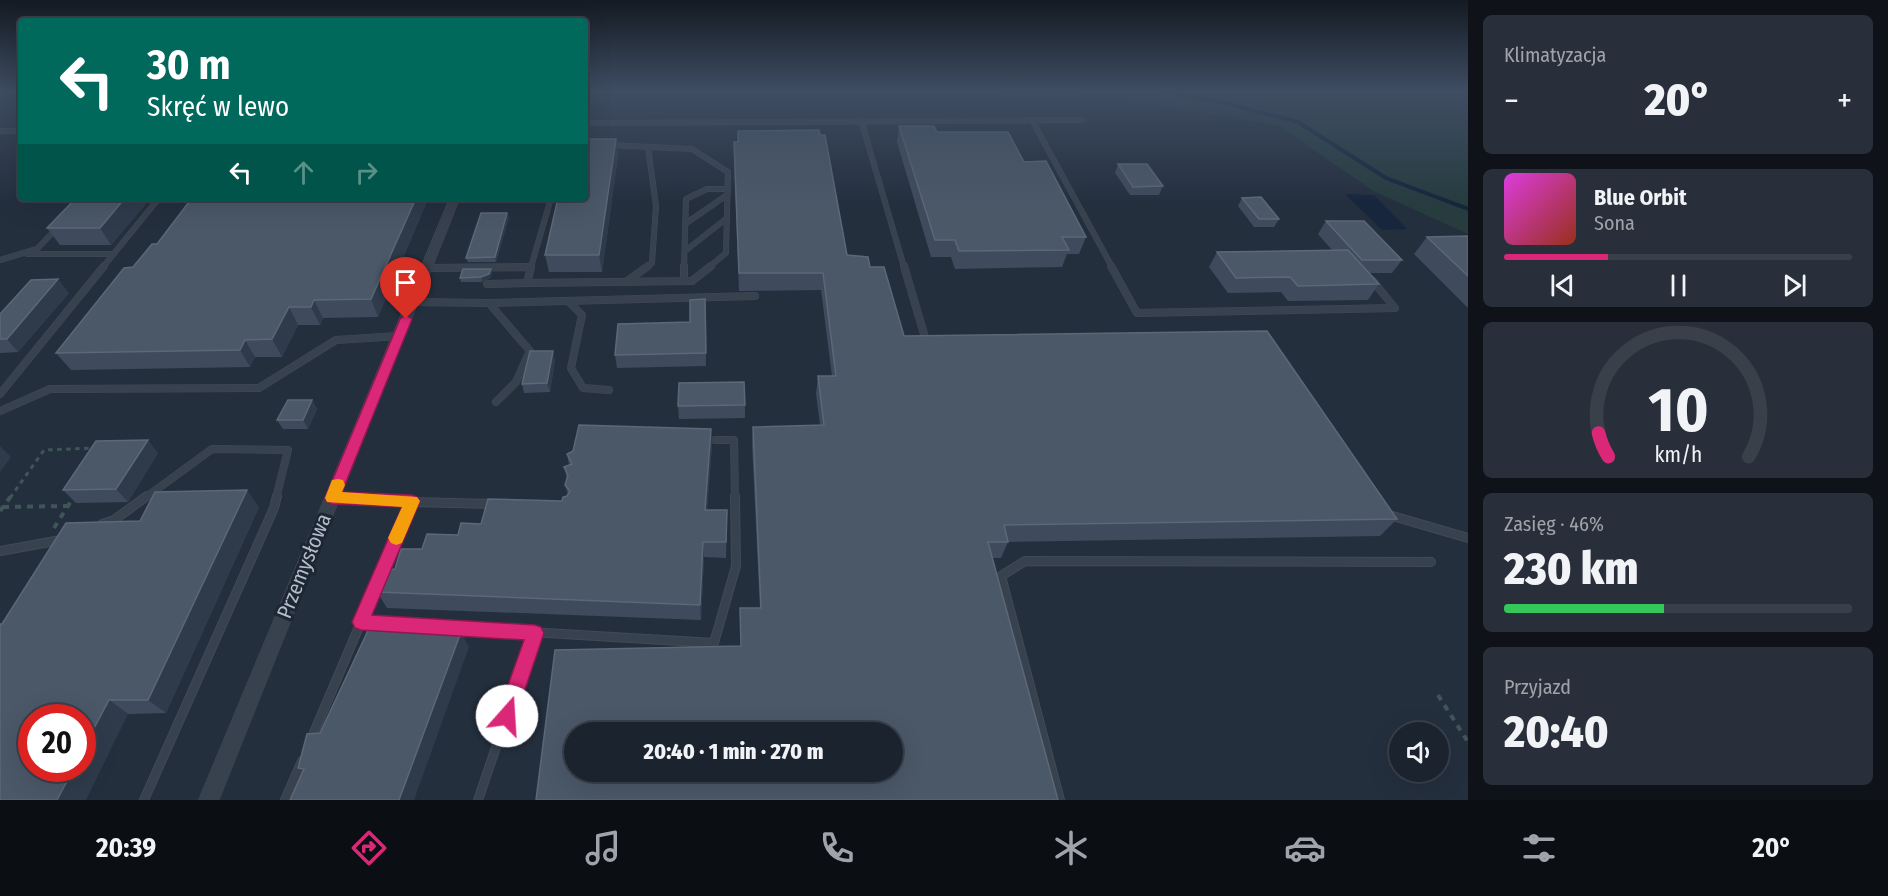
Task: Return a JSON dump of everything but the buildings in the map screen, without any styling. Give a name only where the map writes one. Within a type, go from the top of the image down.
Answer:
[{"type":"street","name":"Przemysłowa","points":[[209,800],[453,201]]},
{"type":"lane","points":[[863,128],[925,341],[937,341]]},
{"type":"lane","points":[[1037,128],[1137,313],[1395,308],[1370,278]]},
{"type":"lane","points":[[0,131],[18,131]]},
{"type":"lane","points":[[487,284],[692,281],[726,253],[728,172],[692,149],[606,145]]},
{"type":"lane","points":[[626,282],[652,263],[656,206],[648,147]]},
{"type":"lane","points":[[684,281],[686,199],[707,189],[727,192]]},
{"type":"lane","points":[[685,224],[727,192]]},
{"type":"lane","points":[[0,394],[156,201]]},
{"type":"lane","points":[[527,283],[550,201]]},
{"type":"lane","points":[[685,251],[727,218]]},
{"type":"lane","points":[[0,260],[37,249],[62,224]]},
{"type":"lane","points":[[21,254],[112,254]]},
{"type":"lane","points":[[426,268],[531,267]]},
{"type":"lane","points":[[412,302],[489,303],[755,296]]},
{"type":"lane","points":[[568,301],[582,315],[571,368],[583,388],[609,390]]},
{"type":"lane","points":[[489,303],[530,351],[516,381],[496,402]]},
{"type":"lane","points":[[0,411],[50,389],[259,388],[336,340],[399,336]]},
{"type":"lane","points":[[361,622],[714,643],[736,567],[734,440],[716,440]]},
{"type":"lane","points":[[92,528],[114,520],[212,449],[288,450],[274,508],[144,800]]},
{"type":"lane","points":[[332,498],[504,505]]},
{"type":"lane","points":[[285,800],[412,501]]},
{"type":"lane","points":[[1379,512],[1468,538]]},
{"type":"lane","points":[[0,551],[43,544],[71,536]]},
{"type":"lane","points":[[1060,800],[1001,576],[1025,561],[1431,562]]},
{"type":"lane","points":[[478,800],[535,633]]},
{"type":"path","points":[[0,512],[44,450],[96,448]]},
{"type":"path","points":[[43,544],[75,496]]},
{"type":"path","points":[[3,507],[68,506]]},
{"type":"path","points":[[1438,695],[1468,742]]},
{"type":"green space","points":[[1283,128],[1468,128],[1468,234],[1373,191]]},
{"type":"water","points":[[1345,194],[1374,195],[1407,229],[1382,230]]},
{"type":"waterway","points":[[1308,128],[1386,178],[1468,209]]},
{"type":"slow traffic","points":[[338,485],[332,498],[412,501],[396,538]]},
{"type":"route","points":[[406,319],[332,498],[412,501],[361,622],[535,633],[507,716]]}]
